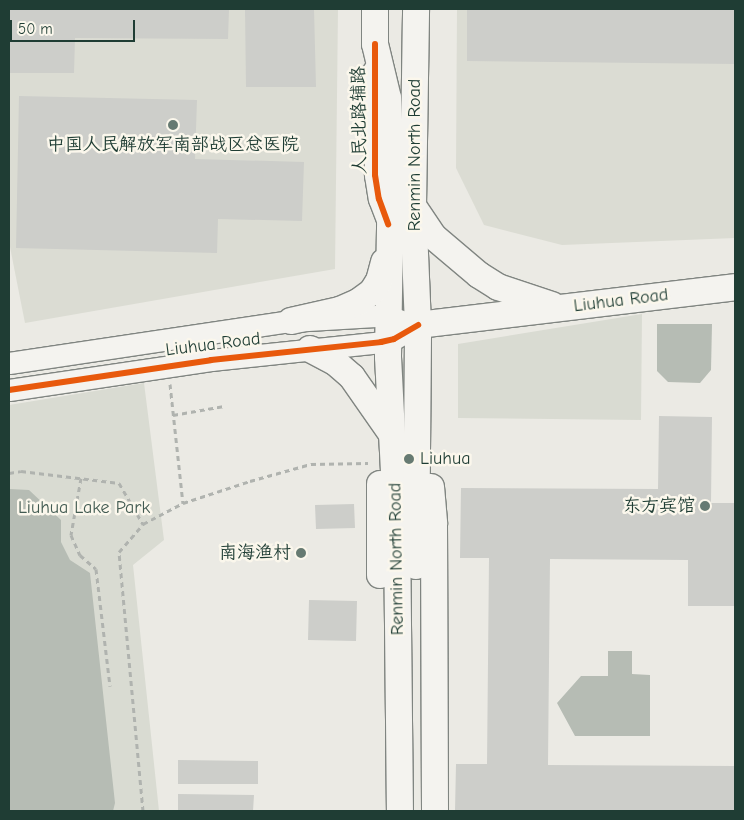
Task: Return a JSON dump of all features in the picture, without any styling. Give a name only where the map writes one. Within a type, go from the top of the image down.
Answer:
[{"type":"main road","name":"Renmin North Road","points":[[375,9],[375,44],[388,98],[391,165],[388,224],[389,394],[404,434],[417,811]]},
{"type":"main road","name":"Renmin North Road","points":[[404,434],[417,393],[418,325],[413,205],[416,9]]},
{"type":"main road","points":[[413,205],[434,236],[479,275],[498,287],[519,296],[565,308]]},
{"type":"main road","points":[[291,321],[340,310],[358,302],[372,292],[383,270],[388,224]]},
{"type":"main road","name":"Liuhua Road","points":[[418,325],[735,287]]},
{"type":"main road","points":[[310,348],[336,363],[352,378],[404,434],[429,475],[434,524],[435,811]]},
{"type":"main road","points":[[389,394],[417,393]]},
{"type":"main road","points":[[382,811],[389,591],[378,502],[384,460],[404,434]]},
{"type":"main road","name":"Renmin North Road","points":[[389,591],[400,811]]},
{"type":"street","name":"Liuhua Road","points":[[9,363],[291,321],[388,329]]},
{"type":"street","name":"Liuhua Road","points":[[9,390],[169,366],[310,348],[388,329],[418,325]]},
{"type":"path","points":[[169,366],[183,503]]},
{"type":"path","points":[[173,415],[224,406]]},
{"type":"path","points":[[143,811],[119,552],[142,524],[183,503],[311,464],[368,463]]},
{"type":"path","points":[[9,473],[21,472],[119,483],[142,524]]},
{"type":"path","points":[[81,478],[70,534],[80,555],[96,569],[110,686]]},
{"type":"shaded area","name":"中国人民解放军南部战区总医院","points":[[9,9],[338,9],[335,269],[25,323],[9,242]]},
{"type":"shaded area","points":[[457,9],[735,9],[735,238],[562,245],[484,225],[456,168]]},
{"type":"shaded area","points":[[657,324],[712,324],[711,370],[700,383],[668,382],[657,371]]},
{"type":"shaded area","points":[[9,489],[29,490],[61,520],[61,542],[70,560],[90,573],[115,803],[113,811],[9,811]]},
{"type":"shaded area","points":[[608,651],[632,651],[632,674],[650,675],[650,736],[575,736],[557,703],[581,676],[608,676]]},
{"type":"green space","points":[[642,314],[641,420],[458,418],[458,344]]},
{"type":"green space","name":"Liuhua Lake Park","points":[[144,383],[164,540],[133,565],[159,811],[9,811],[9,405]]},
{"type":"building","points":[[9,9],[229,9],[228,39],[75,38],[74,73],[9,73]]},
{"type":"building","points":[[245,9],[314,9],[316,87],[246,87]]},
{"type":"building","points":[[467,9],[735,9],[735,64],[467,61]]},
{"type":"building","points":[[19,96],[197,100],[195,159],[304,162],[302,221],[218,219],[217,253],[16,248]]},
{"type":"building","points":[[659,416],[712,417],[711,503],[735,503],[735,606],[688,606],[688,560],[550,559],[548,765],[735,766],[735,811],[455,811],[456,764],[487,764],[489,558],[460,558],[461,488],[658,489]]},
{"type":"building","points":[[354,504],[355,528],[316,529],[315,505]]},
{"type":"building","points":[[309,600],[357,601],[356,641],[308,640]]},
{"type":"building","points":[[178,760],[258,761],[258,784],[178,784]]},
{"type":"building","points":[[178,794],[254,795],[253,811],[178,811]]},
{"type":"cycle path","name":"人民北路辅路","points":[[375,44],[375,175],[379,199],[388,224]]},
{"type":"cycle path","points":[[9,390],[211,360],[381,342],[394,339],[418,325]]},
{"type":"place","name":"中国人民解放军南部战区总医院","points":[[173,125]]},
{"type":"place","name":"Liuhua","points":[[409,459]]},
{"type":"place","name":"东方宾馆","points":[[705,506]]},
{"type":"place","name":"南海渔村","points":[[301,553]]}]
